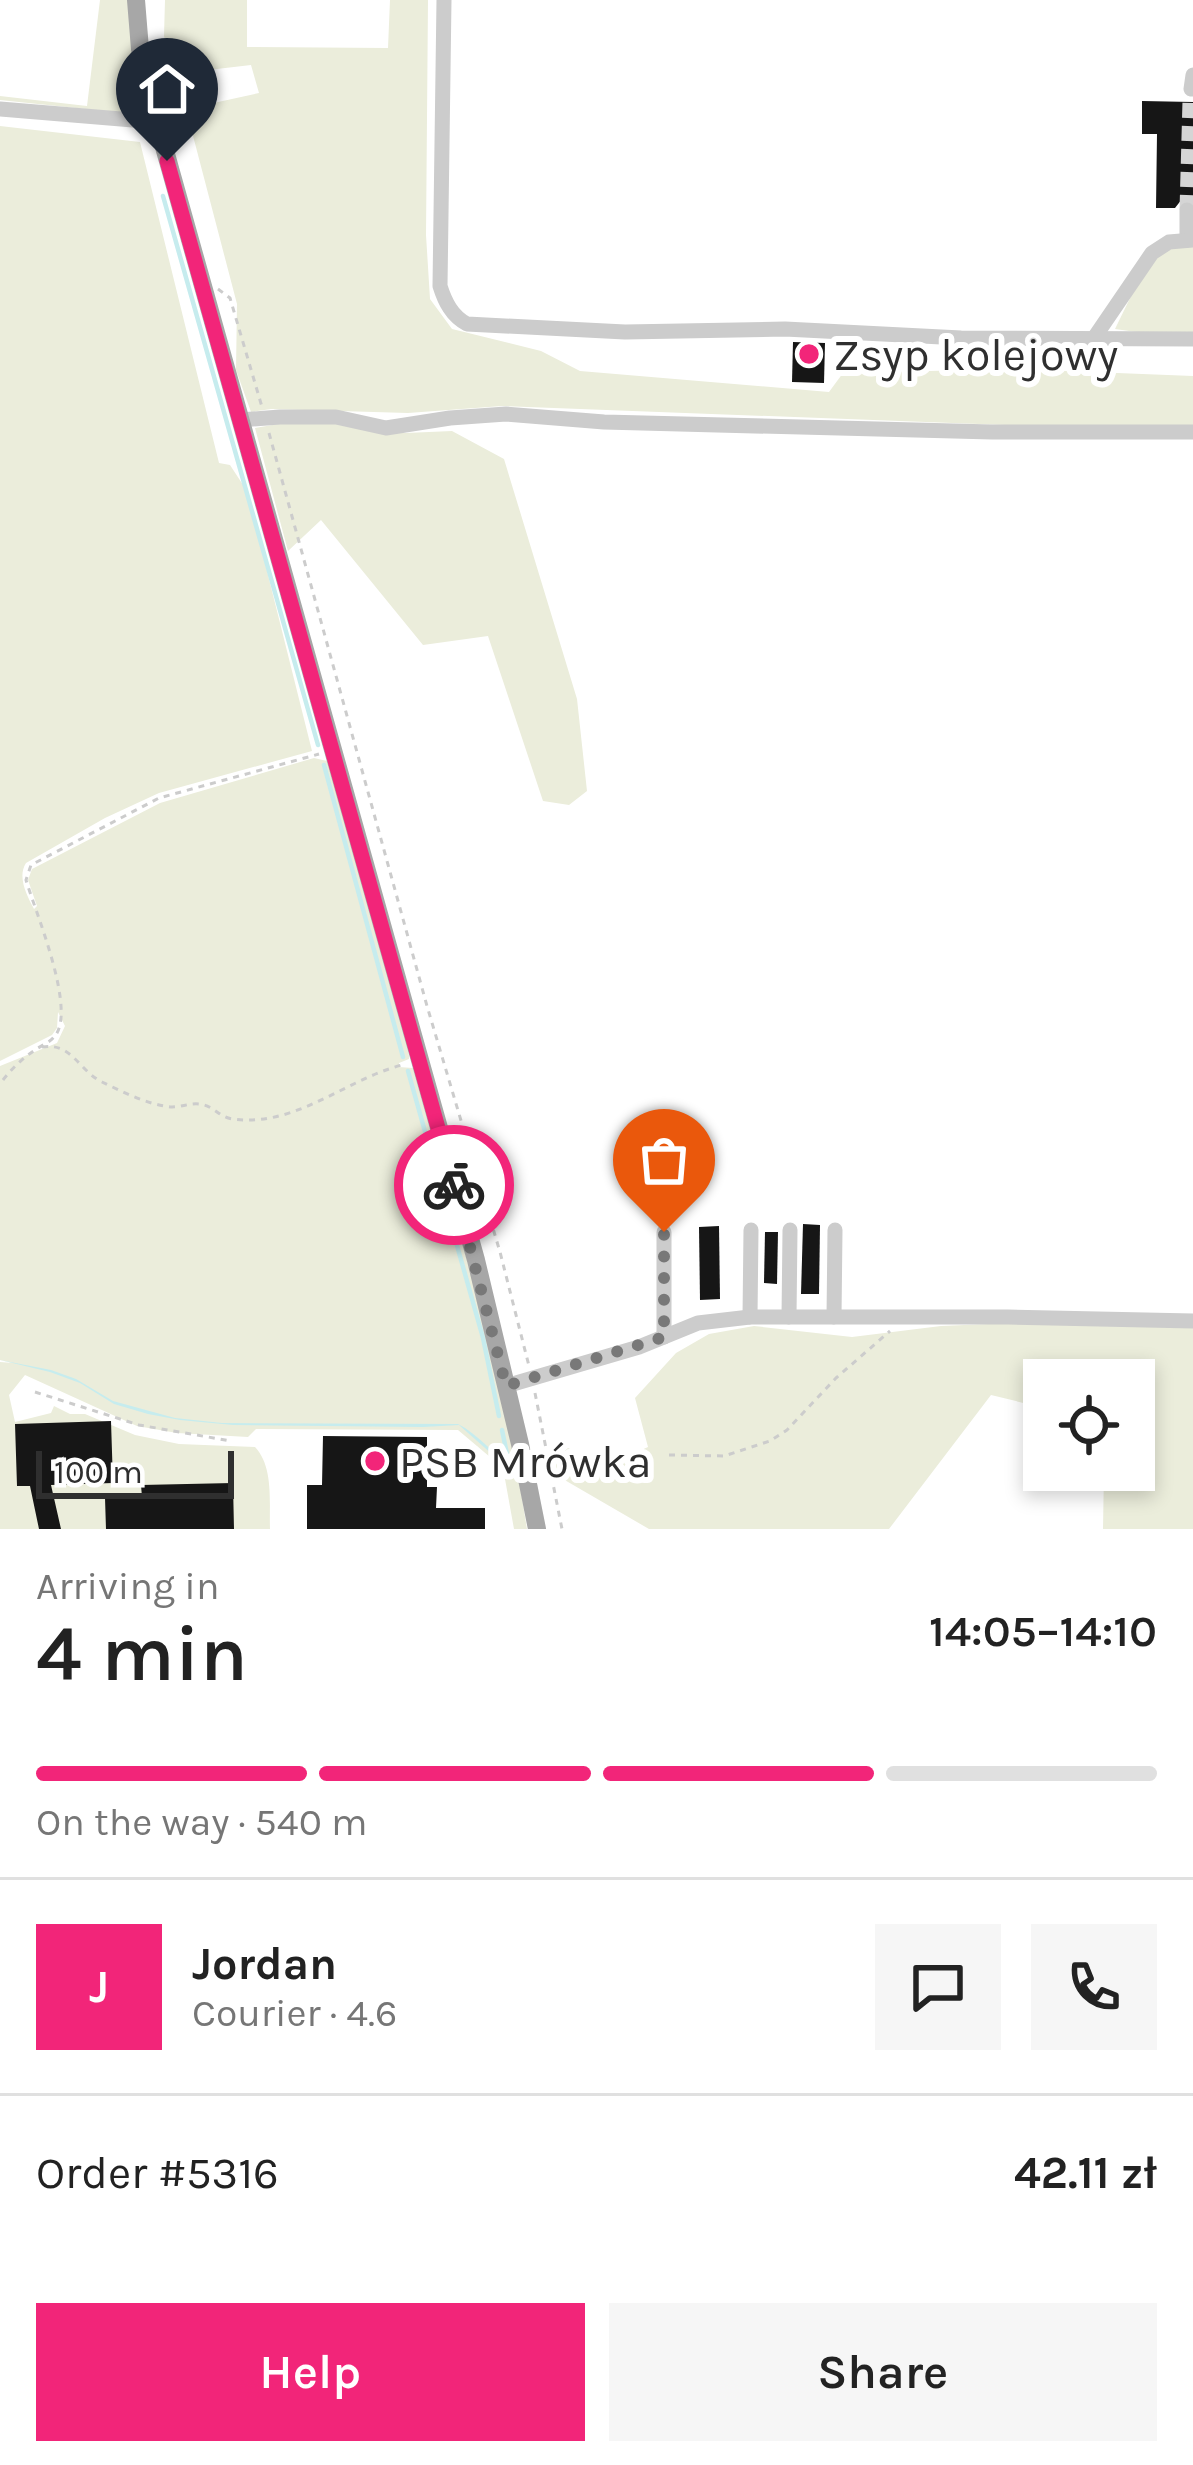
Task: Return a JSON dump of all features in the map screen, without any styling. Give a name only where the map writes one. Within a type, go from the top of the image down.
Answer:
[{"type":"main road","points":[[136,0],[140,49],[157,122],[476,1260],[537,1529]]},
{"type":"street","points":[[444,0],[440,286],[458,320],[480,326],[626,332],[785,329],[961,338],[1193,339]]},
{"type":"street","points":[[0,109],[157,122]]},
{"type":"street","points":[[1094,338],[1152,253],[1169,242],[1190,240],[1187,210]]},
{"type":"street","points":[[240,420],[336,417],[386,428],[506,414],[992,432],[1193,432]]},
{"type":"street","points":[[750,1317],[751,1230]]},
{"type":"street","points":[[790,1231],[790,1317]]},
{"type":"street","points":[[834,1317],[835,1231]]},
{"type":"street","points":[[664,1232],[664,1337]]},
{"type":"street","points":[[506,1386],[698,1323],[750,1317],[1193,1321]]},
{"type":"path","points":[[211,285],[230,298],[265,418],[500,1252],[532,1378],[562,1529]]},
{"type":"path","points":[[3,1080],[21,1060],[58,1034],[62,1018],[56,977],[26,880],[32,865],[159,798],[332,750]]},
{"type":"path","points":[[39,1048],[64,1048],[99,1081],[146,1101],[178,1107],[202,1104],[230,1119],[252,1120],[296,1112],[363,1077],[403,1064]]},
{"type":"path","points":[[669,1455],[724,1456],[770,1441],[905,1318]]},
{"type":"path","points":[[35,1392],[139,1425],[232,1441]]},
{"type":"green space","points":[[100,0],[129,0],[143,99],[138,108],[119,112],[0,100],[0,96],[87,106]]},
{"type":"green space","points":[[165,0],[247,0],[247,47],[388,48],[390,0],[428,0],[430,299],[452,329],[541,351],[580,371],[829,392],[843,373],[1016,369],[1193,376],[1193,429],[502,406],[408,413],[251,412],[236,370],[237,304],[186,109],[259,93],[251,65],[174,74],[164,36]]},
{"type":"green space","points":[[0,126],[140,142],[219,463],[230,465],[247,491],[312,751],[159,793],[105,818],[26,863],[22,874],[26,892],[34,909],[28,880],[32,869],[160,803],[314,758],[327,761],[404,1030],[409,1059],[399,1067],[413,1068],[485,1324],[517,1466],[502,1463],[517,1468],[527,1529],[514,1529],[503,1468],[458,1430],[256,1429],[248,1437],[177,1433],[137,1426],[25,1375],[9,1395],[15,1422],[51,1413],[54,1406],[135,1435],[179,1444],[255,1447],[268,1475],[270,1529],[0,1529],[0,1362],[13,1363],[0,1360],[0,1066],[57,1043],[65,1026],[58,1012],[52,1035],[0,1061]]},
{"type":"green space","points":[[1193,242],[1193,340],[1115,329],[1151,255]]},
{"type":"green space","points":[[333,423],[375,431],[452,431],[504,459],[577,699],[587,791],[569,805],[543,801],[488,636],[423,645],[321,520],[288,551],[255,428]]},
{"type":"green space","points":[[1178,1316],[1193,1326],[1193,1529],[1103,1529],[1104,1491],[1155,1491],[1155,1359],[1023,1359],[1023,1403],[991,1395],[889,1529],[649,1529],[556,1475],[549,1450],[568,1448],[606,1466],[648,1447],[635,1398],[676,1353],[709,1334],[754,1326],[852,1337],[941,1326]]},
{"type":"water","points":[[0,1360],[51,1370],[76,1379],[113,1401],[175,1418],[222,1423],[458,1424],[517,1468],[502,1463],[459,1425],[233,1425],[180,1420],[114,1404],[80,1383]]},
{"type":"building","points":[[1142,101],[1193,102],[1193,200],[1182,199],[1175,208],[1156,208],[1157,134],[1142,134]]},
{"type":"building","name":"Zsyp kolejowy","points":[[793,342],[825,343],[824,383],[792,382]]},
{"type":"building","points":[[803,1224],[820,1225],[819,1294],[801,1294]]},
{"type":"building","points":[[719,1226],[720,1299],[700,1300],[699,1227]]},
{"type":"building","points":[[765,1232],[778,1232],[777,1284],[764,1283]]},
{"type":"building","points":[[111,1421],[113,1483],[51,1485],[61,1529],[39,1529],[30,1486],[17,1486],[15,1424]]},
{"type":"building","name":"PSB Mrówka","points":[[323,1436],[427,1437],[427,1487],[437,1487],[436,1508],[485,1508],[485,1529],[307,1529],[307,1485],[322,1485]]},
{"type":"building","points":[[233,1483],[234,1529],[106,1529],[105,1498],[142,1497],[141,1485]]},
{"type":"waterway","points":[[163,196],[318,745]]},
{"type":"waterway","points":[[324,765],[403,1057]]},
{"type":"waterway","points":[[408,1071],[483,1338],[499,1416]]},
{"type":"waterway","points":[[502,1430],[507,1454]]},
{"type":"waterway","points":[[552,1461],[568,1462]]},
{"type":"tunnel","points":[[1187,210],[1190,101]]},
{"type":"way so far","points":[[454,1185],[506,1386],[664,1337],[664,1232]]},
{"type":"place","name":"Zsyp kolejowy","points":[[809,354]]},
{"type":"place","name":"PSB Mrówka","points":[[375,1461]]},
{"type":"route","points":[[167,161],[454,1185]]}]
